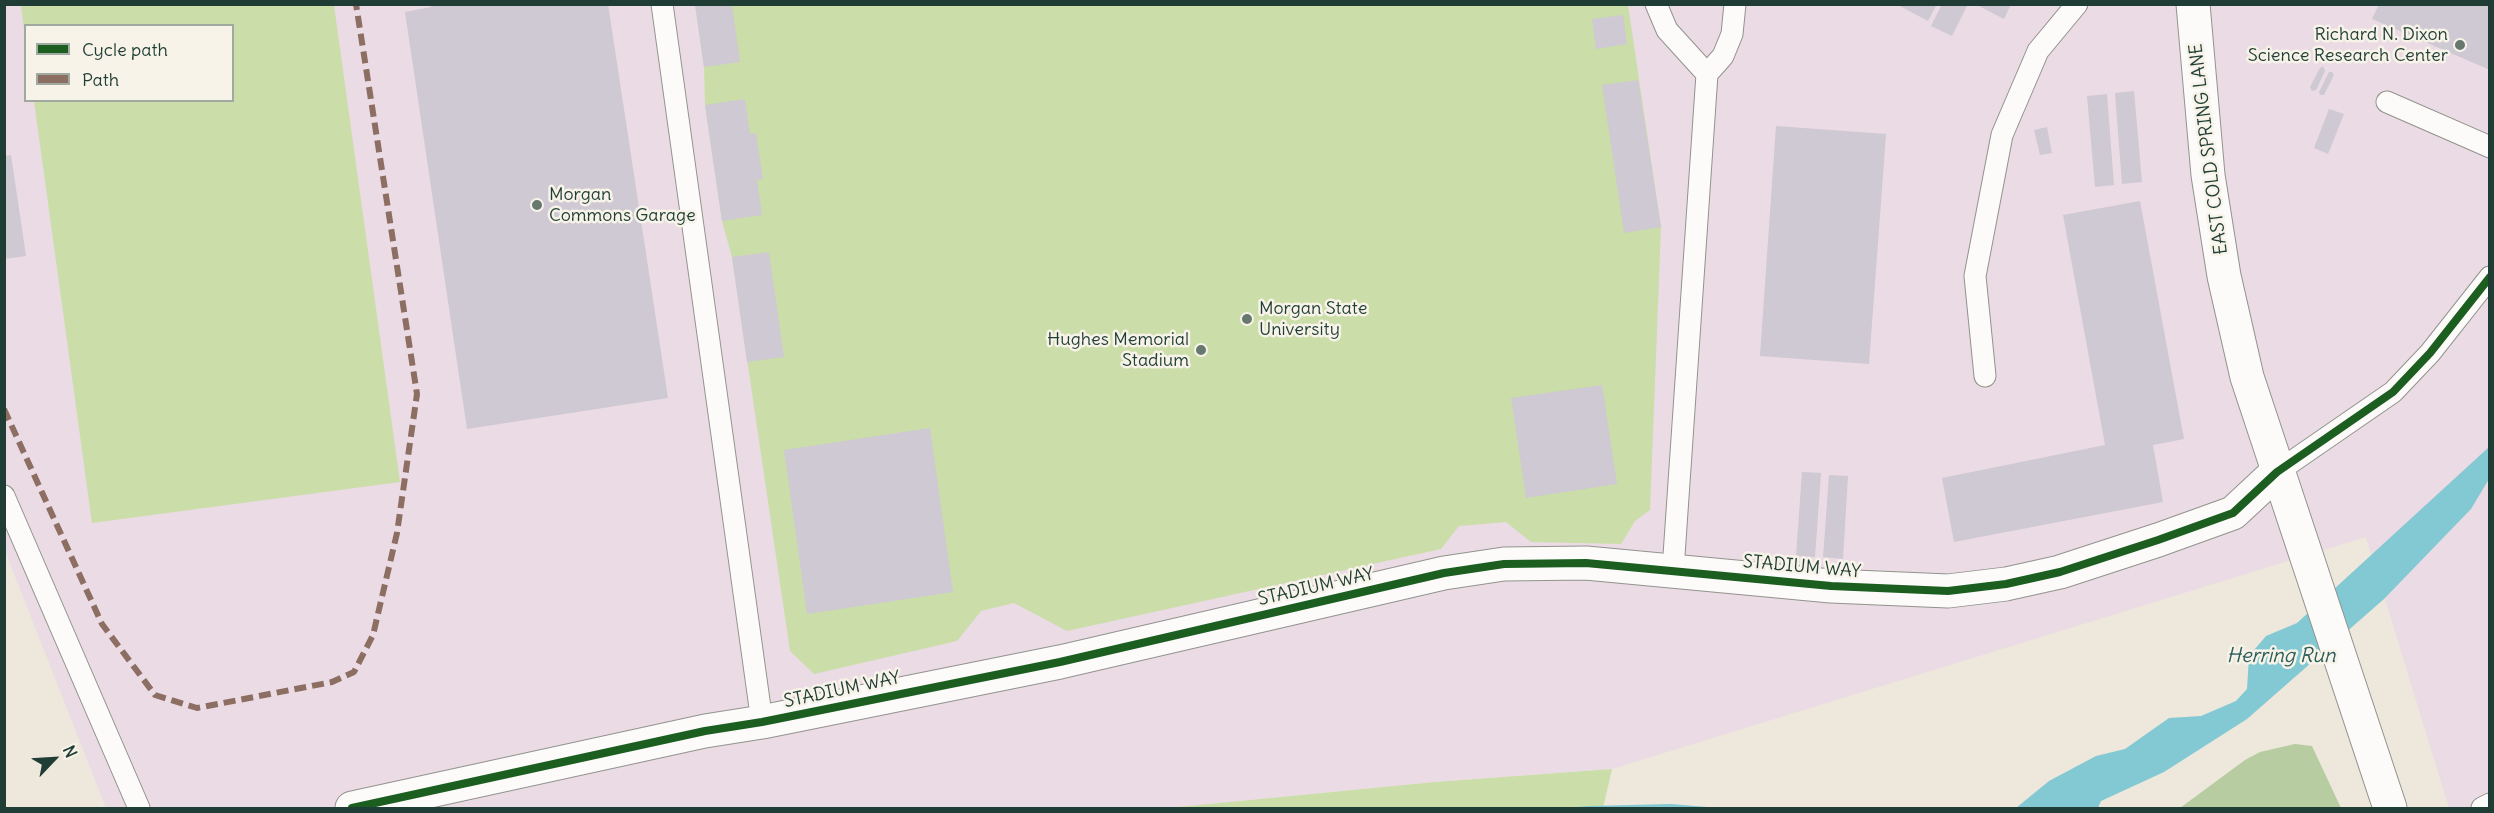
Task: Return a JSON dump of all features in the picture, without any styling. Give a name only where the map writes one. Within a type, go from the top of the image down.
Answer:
[{"type":"street","name":"EAST COLD SPRING LANE","points":[[2193,4],[2208,175],[2224,276],[2247,377],[2390,808]]},
{"type":"street","name":"STADIUM WAY","points":[[351,808],[682,736],[1060,662],[1444,573],[1504,564],[1586,563],[1843,586],[1948,591],[2006,584],[2060,572],[2233,513],[2277,472]]},
{"type":"lane","points":[[662,4],[762,722]]},
{"type":"lane","points":[[1656,4],[1667,30],[1707,74]]},
{"type":"lane","points":[[1673,570],[1707,74],[1723,56],[1732,34],[1735,4]]},
{"type":"lane","points":[[1984,376],[1975,276],[2002,135],[2038,51],[2077,4]]},
{"type":"lane","points":[[2387,102],[2490,147]]},
{"type":"lane","points":[[2277,472],[2393,392],[2430,353],[2490,277]]},
{"type":"lane","points":[[4,496],[139,808]]},
{"type":"lane","points":[[2482,808],[2490,804]]},
{"type":"shaded area","name":"Morgan State University","points":[[5,5],[2489,5],[2489,808],[2449,808],[2366,537],[1612,769],[1435,782],[1168,808],[106,808],[5,551]]},
{"type":"green space","points":[[21,5],[334,5],[400,482],[92,523],[34,102],[234,102],[234,24],[24,24],[24,29]]},
{"type":"green space","name":"Hughes Memorial Stadium","points":[[695,5],[1628,5],[1661,227],[1650,510],[1635,521],[1621,544],[1531,542],[1506,522],[1459,526],[1441,549],[1067,631],[1014,603],[981,611],[957,641],[814,674],[790,651],[732,257],[722,221],[705,105],[704,67]]},
{"type":"green space","points":[[2295,744],[2312,746],[2341,808],[2180,808],[2245,760],[2260,752]]},
{"type":"green space","points":[[1612,769],[1603,808],[1168,808],[1435,782]]},
{"type":"water","name":"Herring Run","points":[[2489,447],[2489,479],[2471,509],[2384,599],[2247,719],[2164,772],[2101,801],[2098,808],[2016,808],[2049,781],[2096,756],[2125,749],[2169,718],[2201,716],[2236,701],[2247,689],[2249,656],[2266,636],[2297,623]]},
{"type":"water","points":[[1671,804],[1719,808],[1564,808],[1589,806]]},
{"type":"building","name":"Morgan Commons Garage","points":[[431,4],[608,4],[668,398],[467,429],[405,12],[431,7]]},
{"type":"building","points":[[695,4],[732,4],[740,62],[704,67]]},
{"type":"building","points":[[1896,4],[1937,4],[1928,21]]},
{"type":"building","points":[[1942,4],[1968,4],[1952,36],[1931,26]]},
{"type":"building","points":[[1975,4],[2011,4],[2004,19]]},
{"type":"building","name":"Richard N. Dixon Science Research Center","points":[[2379,4],[2490,4],[2490,70],[2372,19]]},
{"type":"building","points":[[1623,15],[1627,44],[1596,49],[1592,19]]},
{"type":"building","points":[[2323,66],[2325,71],[2316,90],[2312,91],[2310,87]]},
{"type":"building","points":[[2329,72],[2334,75],[2324,95],[2320,95],[2319,92]]},
{"type":"building","points":[[1638,80],[1661,227],[1624,233],[1602,85]]},
{"type":"building","points":[[2134,91],[2142,182],[2122,184],[2115,93]]},
{"type":"building","points":[[2107,94],[2114,185],[2095,187],[2087,96]]},
{"type":"building","points":[[745,99],[750,134],[756,133],[763,179],[757,180],[762,215],[722,221],[705,105]]},
{"type":"building","points":[[2329,109],[2344,114],[2328,154],[2314,148]]},
{"type":"building","points":[[1776,126],[1886,134],[1869,364],[1760,356]]},
{"type":"building","points":[[2047,127],[2052,153],[2040,155],[2034,130]]},
{"type":"building","points":[[11,155],[26,256],[4,259],[4,156]]},
{"type":"building","points":[[2140,201],[2184,439],[2153,445],[2163,502],[1954,542],[1942,478],[2105,445],[2063,215]]},
{"type":"building","points":[[769,252],[784,357],[747,362],[732,257]]},
{"type":"building","points":[[1602,385],[1617,484],[1526,498],[1511,398]]},
{"type":"building","points":[[930,428],[953,592],[807,614],[784,450]]},
{"type":"building","points":[[1802,472],[1821,473],[1815,557],[1796,556]]},
{"type":"building","points":[[1829,475],[1848,476],[1843,559],[1823,557]]},
{"type":"marked path","points":[[4,409],[102,624],[155,695],[197,708],[332,682],[354,672],[373,635],[397,533],[417,394],[356,4]]},
{"type":"cycle path","points":[[352,808],[705,731],[762,722],[1060,662],[1444,573],[1504,564],[1586,563],[1831,586],[1948,591],[2006,584],[2060,572],[2233,513],[2277,472],[2393,392],[2430,353],[2490,277]]},
{"type":"place","name":"Richard N. Dixon Science Research Center","points":[[2460,45]]},
{"type":"place","name":"Morgan Commons Garage","points":[[537,205]]},
{"type":"place","name":"Morgan State University","points":[[1247,319]]},
{"type":"place","name":"Hughes Memorial Stadium","points":[[1201,350]]}]
